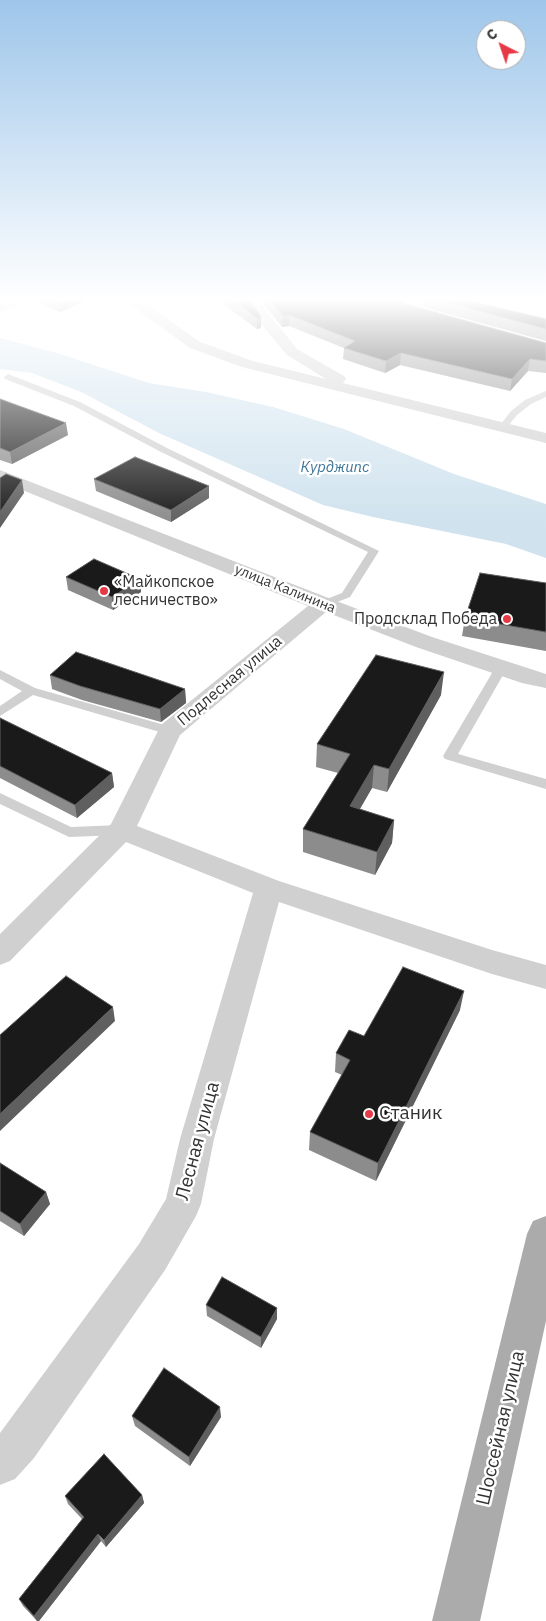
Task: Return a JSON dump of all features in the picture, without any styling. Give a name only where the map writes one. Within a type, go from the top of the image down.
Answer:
[{"type":"main road","name":"Шоссейная улица","points":[[456,1621],[546,1234]]},
{"type":"street","points":[[285,374],[501,429],[546,438]]},
{"type":"street","points":[[328,374],[362,394]]},
{"type":"street","name":"улица Калинина","points":[[4,480],[424,642],[530,678],[546,681]]},
{"type":"street","name":"Подлесная улица","points":[[0,953],[122,830],[170,731],[322,604]]},
{"type":"street","points":[[122,830],[269,888],[492,962],[546,977]]},
{"type":"street","name":"Лесная улица","points":[[0,1464],[25,1435],[152,1257],[183,1204],[197,1140],[269,888]]},
{"type":"lane","points":[[8,377],[77,404],[164,450],[374,551],[346,595],[322,604]]},
{"type":"lane","points":[[501,429],[514,413],[528,402],[546,394]]},
{"type":"lane","points":[[501,668],[450,756],[546,784]]},
{"type":"lane","points":[[0,674],[31,691],[170,731]]},
{"type":"lane","points":[[0,712],[31,691]]},
{"type":"lane","points":[[0,798],[69,832],[122,830]]},
{"type":"water","name":"Курджипс","points":[[34,374],[120,374],[149,383],[206,392],[273,407],[344,429],[454,474],[546,504],[546,558],[506,544],[323,505],[161,434],[81,392]]},
{"type":"building","points":[[489,374],[517,374],[512,379]]},
{"type":"building","points":[[0,399],[66,423],[10,452],[0,448]]},
{"type":"building","points":[[135,457],[209,486],[171,510],[94,479]]},
{"type":"building","points":[[6,474],[22,480],[0,512],[0,478]]},
{"type":"building","points":[[94,559],[140,579],[112,597],[66,577]]},
{"type":"building","points":[[480,573],[546,583],[546,632],[465,618]]},
{"type":"building","points":[[76,652],[185,689],[160,709],[80,686],[50,675]]},
{"type":"building","points":[[376,655],[444,672],[389,769],[374,765],[350,806],[394,820],[377,852],[303,829],[350,754],[317,744]]},
{"type":"building","points":[[0,718],[112,773],[75,805],[0,766]]},
{"type":"building","name":"Станик","points":[[403,967],[464,991],[378,1163],[310,1132],[350,1060],[336,1053],[349,1030],[364,1036]]},
{"type":"building","points":[[66,976],[113,1007],[0,1114],[0,1035]]},
{"type":"building","points":[[0,1163],[46,1192],[20,1224],[0,1211]]},
{"type":"building","points":[[222,1277],[277,1308],[261,1337],[206,1305]]},
{"type":"building","points":[[164,1368],[220,1407],[189,1457],[132,1416]]},
{"type":"building","points":[[104,1454],[142,1495],[104,1540],[98,1534],[34,1616],[19,1599],[84,1517],[65,1496]]},
{"type":"place","name":"«Майкопское лесничество»","points":[[104,591]]},
{"type":"place","name":"Продсклад Победа","points":[[507,619]]},
{"type":"place","name":"Станик","points":[[369,1114]]}]
